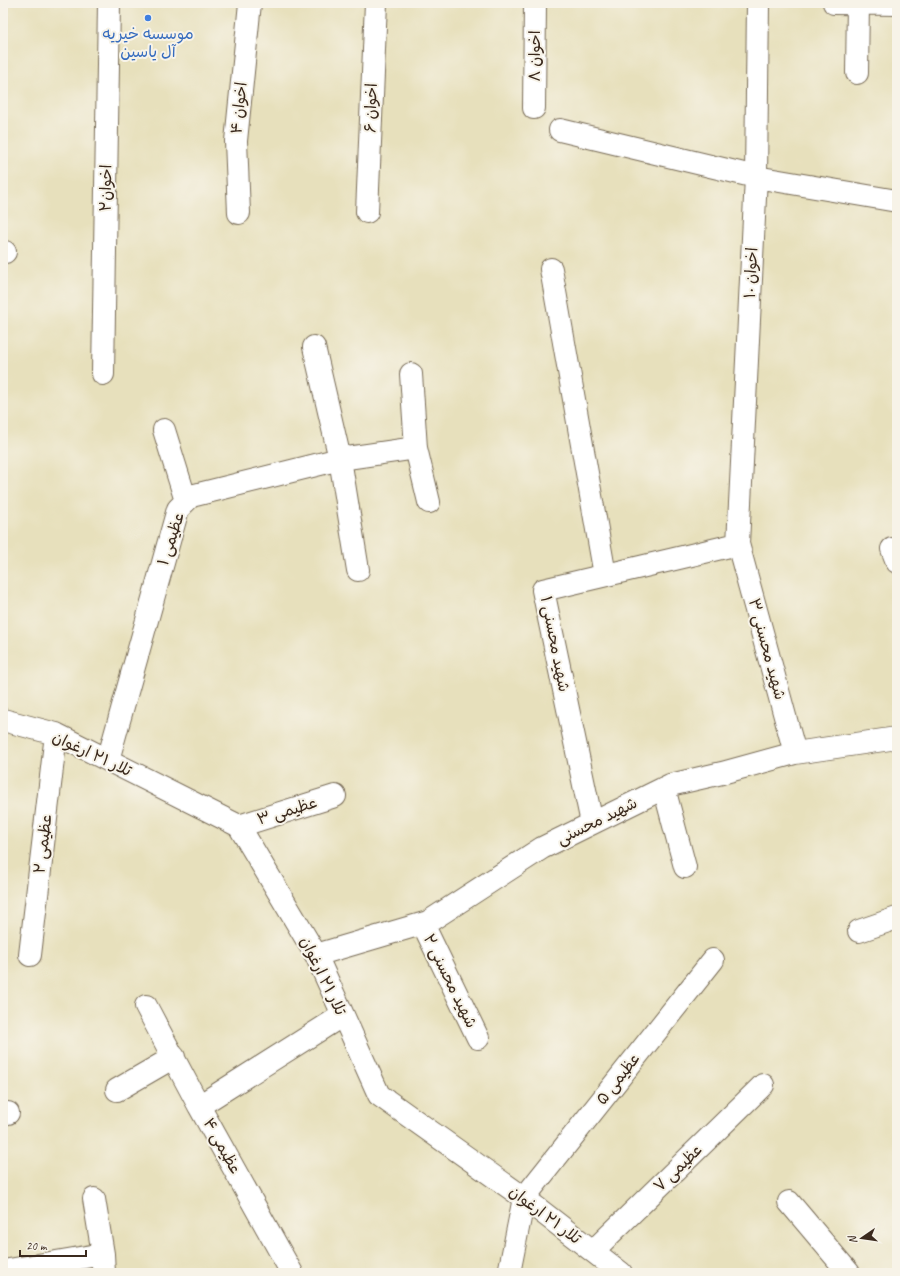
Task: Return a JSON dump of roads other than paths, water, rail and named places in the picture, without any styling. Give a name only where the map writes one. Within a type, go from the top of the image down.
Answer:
[{"type":"street","name":"اخوان۲","points":[[103,374],[109,3]]},
{"type":"street","name":"اخوان ۴","points":[[240,213],[236,141],[250,3]]},
{"type":"street","name":"اخوان ۶","points":[[367,212],[376,3]]},
{"type":"street","name":"اخوان ۸","points":[[534,108],[535,3]]},
{"type":"street","name":"اخوان ۱۰","points":[[738,544],[756,177],[758,3]]},
{"type":"street","points":[[834,3],[897,4]]},
{"type":"street","points":[[857,73],[858,3]]},
{"type":"street","points":[[560,130],[756,177],[897,201]]},
{"type":"street","points":[[551,269],[605,575]]},
{"type":"street","points":[[314,347],[340,459],[358,570]]},
{"type":"street","points":[[411,374],[416,448],[428,502]]},
{"type":"street","points":[[164,430],[186,501]]},
{"type":"street","name":"عظیمی ۱","points":[[108,760],[178,509],[191,496],[340,459],[416,448]]},
{"type":"street","name":"شهید محسنی ۱","points":[[592,824],[543,590],[738,544]]},
{"type":"street","name":"شهید محسنی ۳","points":[[738,544],[795,753]]},
{"type":"street","name":"تلار ۲۱ ارغوان","points":[[3,720],[56,734],[239,826],[316,955],[379,1095],[524,1198],[620,1273]]},
{"type":"street","name":"عظیمی ۲","points":[[30,954],[56,734]]},
{"type":"street","name":"شهید محسنی","points":[[316,955],[428,922],[542,848],[670,785],[722,773],[795,753],[897,738]]},
{"type":"street","points":[[664,788],[685,867]]},
{"type":"street","name":"عظیمی ۳","points":[[239,826],[334,796]]},
{"type":"street","points":[[859,931],[897,918]]},
{"type":"street","name":"شهید محسنی ۲","points":[[423,924],[478,1038]]},
{"type":"street","name":"عظیمی ۵","points":[[524,1198],[713,960]]},
{"type":"street","points":[[146,1006],[199,1106]]},
{"type":"street","name":"عظیمی ۴","points":[[292,1273],[199,1106],[343,1014]]},
{"type":"street","points":[[117,1090],[174,1057]]},
{"type":"street","name":"عظیمی ۷","points":[[593,1251],[763,1085]]},
{"type":"street","points":[[509,1273],[524,1198]]},
{"type":"street","points":[[3,1271],[104,1263],[94,1199]]},
{"type":"street","points":[[789,1202],[849,1273]]},
{"type":"place","name":"موسسه خیریه آل یاسین","points":[[148,18]]}]
